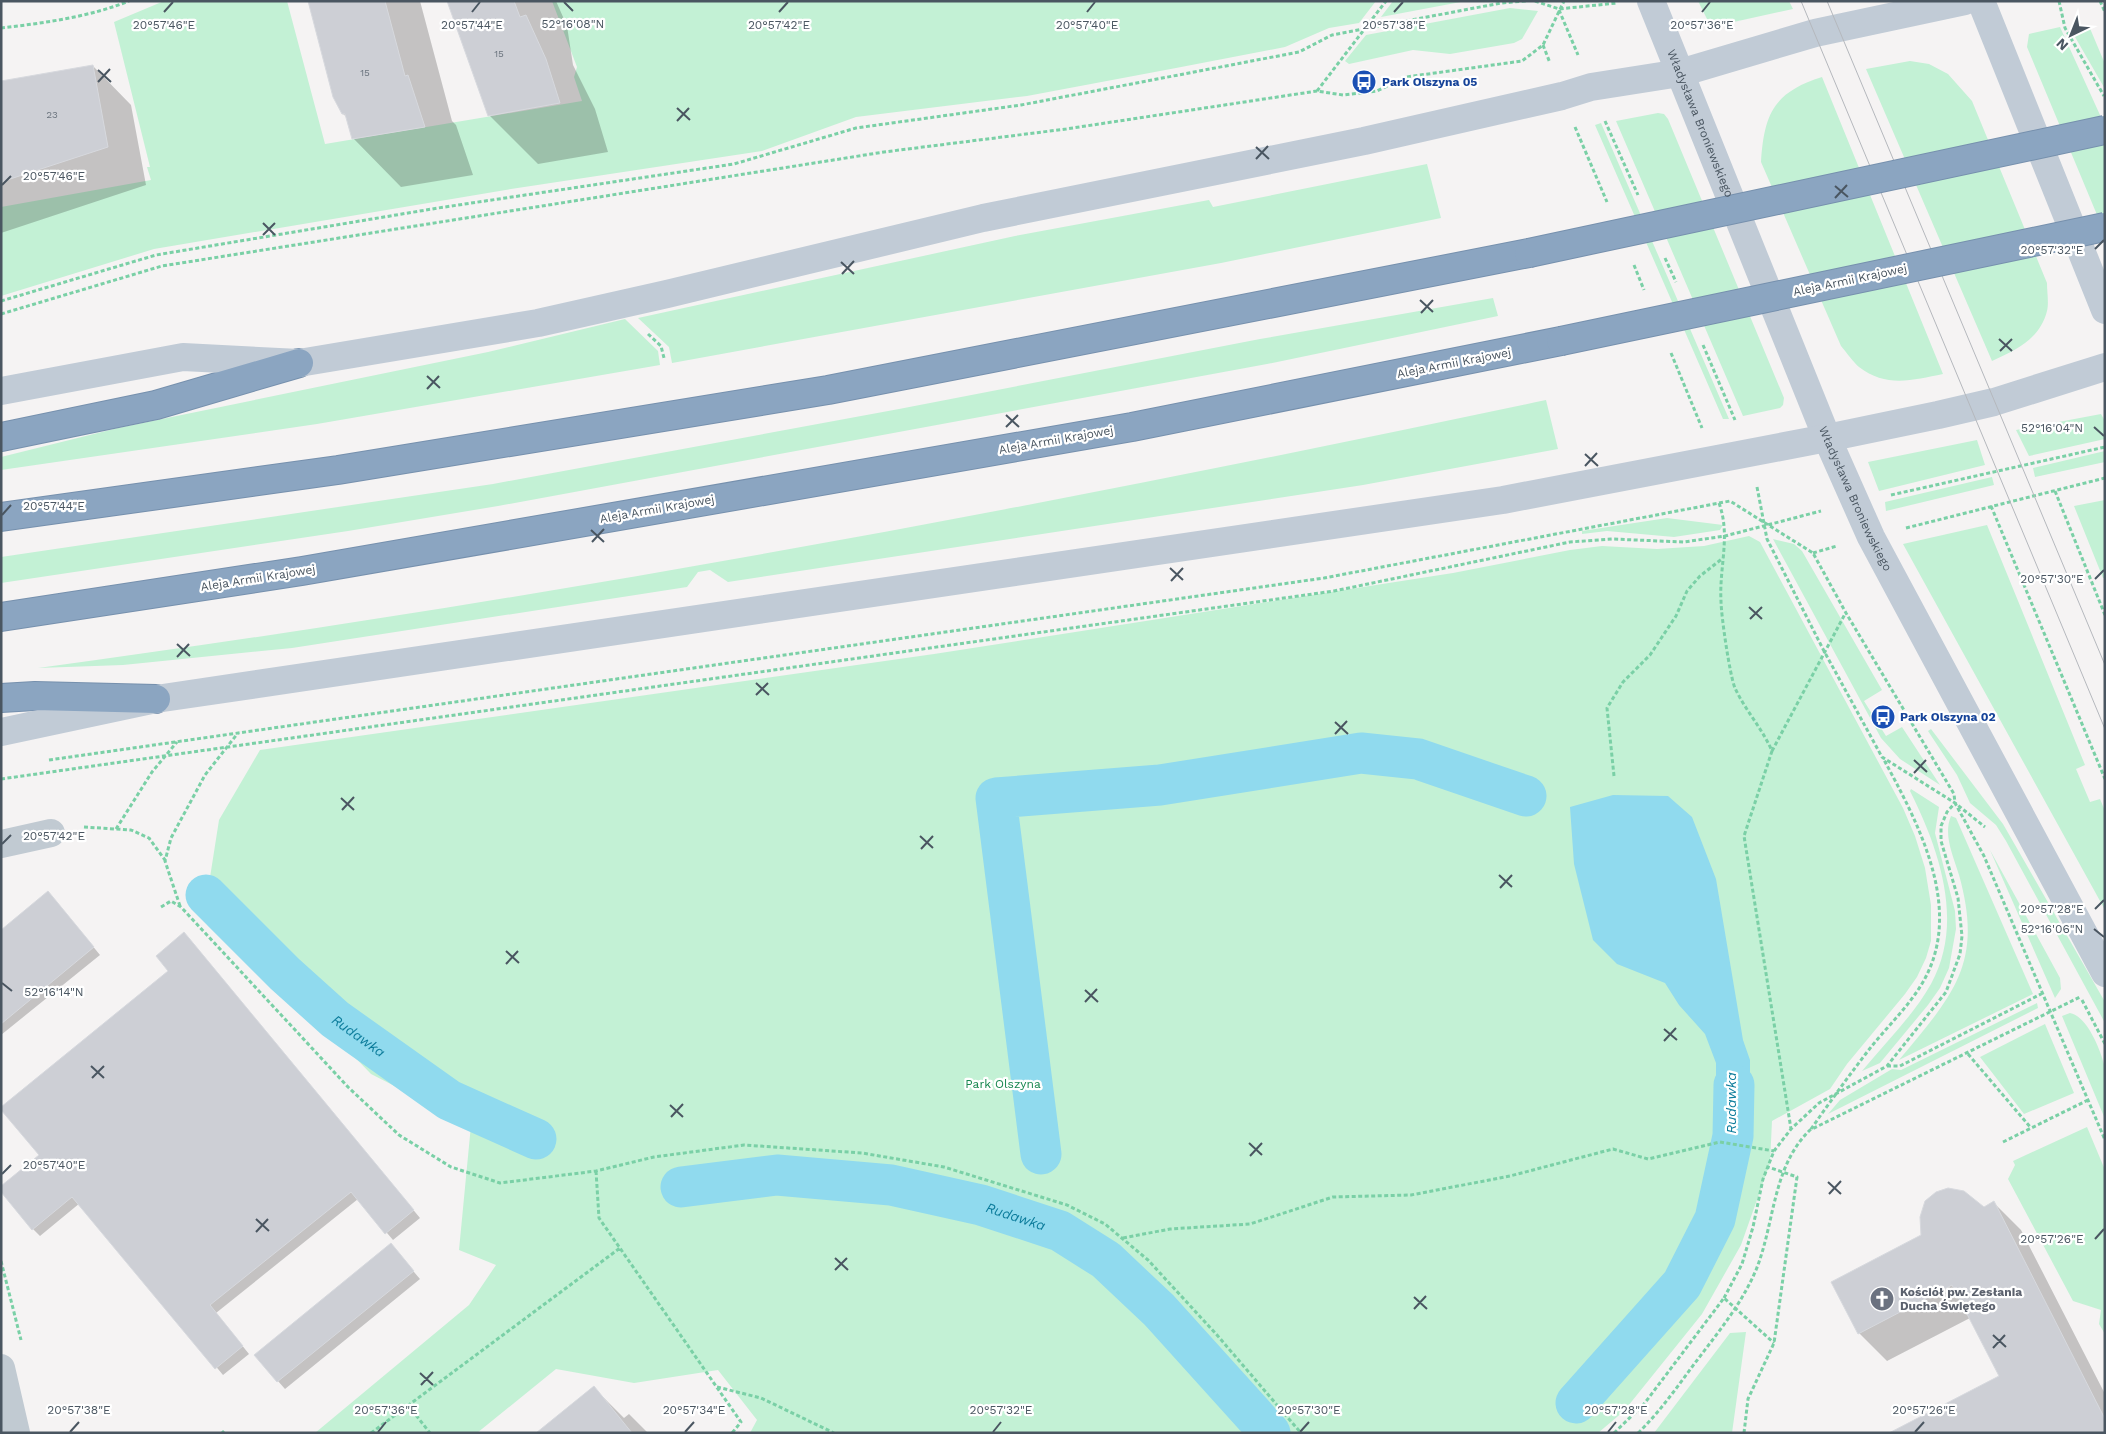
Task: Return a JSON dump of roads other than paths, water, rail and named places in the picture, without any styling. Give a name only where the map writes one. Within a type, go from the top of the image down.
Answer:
[{"type":"highway","points":[[1,517],[338,470],[828,390],[1529,254],[2105,130]]},
{"type":"highway","name":"Aleja Armii Krajowej","points":[[1,617],[302,571],[1132,427],[1561,341],[2105,227]]},
{"type":"highway","points":[[1,437],[156,405],[299,362]]},
{"type":"highway","points":[[1,698],[35,696],[156,699]]},
{"type":"main road","name":"Władysława Broniewskiego","points":[[1651,1],[1827,438],[1871,537],[2105,973]]},
{"type":"main road","points":[[1,391],[183,357],[299,362],[538,323],[668,294],[983,218],[1364,141],[1562,96],[1591,87],[1680,72],[1815,33],[1965,1]]},
{"type":"main road","points":[[1981,1],[2105,310]]},
{"type":"main road","points":[[1,732],[156,699],[1503,500],[1827,438],[1972,407],[2105,367]]},
{"type":"street","points":[[1,844],[52,833]]},
{"type":"street","points":[[1,1368],[16,1433]]},
{"type":"water","points":[[1613,795],[1668,796],[1692,817],[1716,879],[1743,1040],[1750,1060],[1750,1082],[1745,1122],[1737,1141],[1725,1140],[1716,1084],[1716,1063],[1705,1034],[1679,1005],[1665,983],[1617,964],[1593,940],[1574,864],[1570,807]]},
{"type":"waterway","points":[[1041,1154],[996,798],[1160,785],[1361,753],[1418,759],[1526,796]]},
{"type":"waterway","name":"Rudawka","points":[[206,895],[285,974],[335,1019],[449,1100],[536,1139]]},
{"type":"waterway","name":"Rudawka","points":[[1576,1403],[1682,1284],[1715,1219],[1733,1136],[1734,1085]]},
{"type":"waterway","name":"Rudawka","points":[[681,1187],[777,1175],[891,1185],[981,1205],[1060,1231],[1106,1260],[1159,1310],[1270,1433]]},
{"type":"tram line","points":[[1801,1],[2105,729]]},
{"type":"tram line","points":[[1827,1],[2105,665]]},
{"type":"place","name":"Park Olszyna 05","points":[[1364,82]]},
{"type":"place","name":"Park Olszyna 02","points":[[1883,717]]},
{"type":"place","name":"Kościół pw. Zesłania Ducha Świętego","points":[[1882,1299]]},
{"type":"park label","name":"Park Olszyna","points":[[1003,1084]]}]
